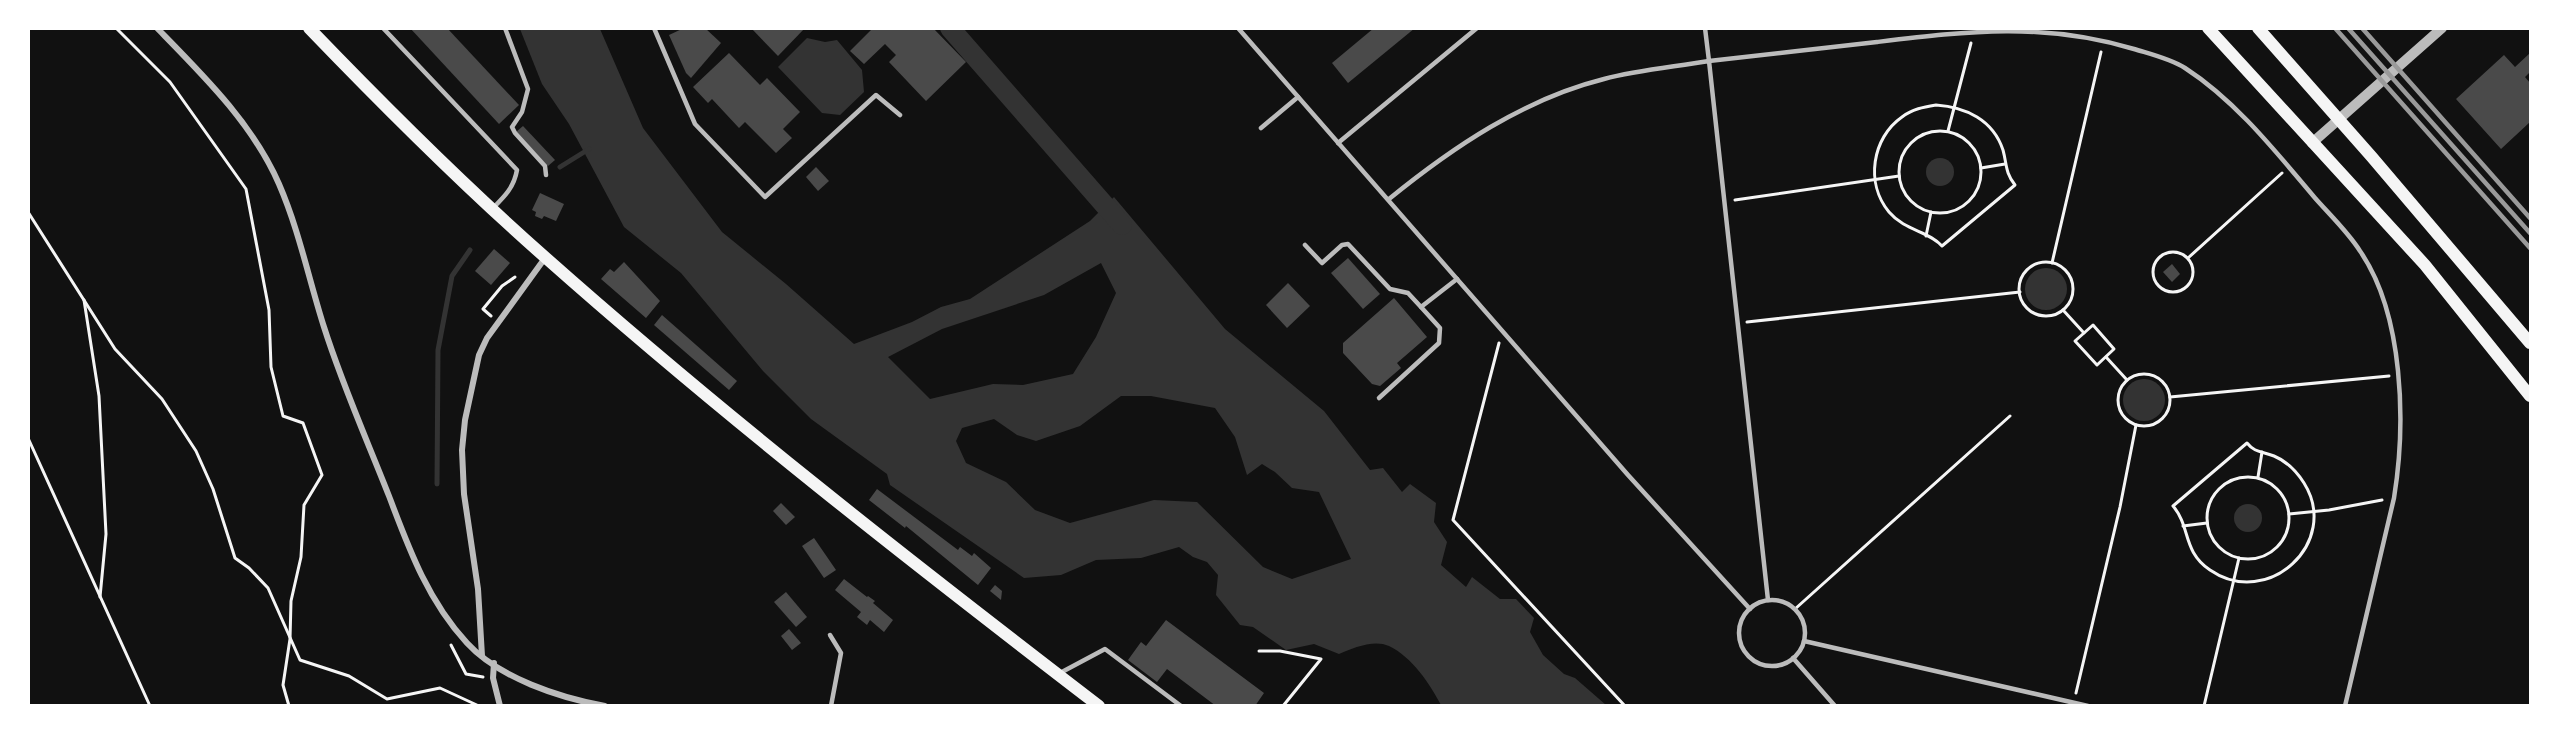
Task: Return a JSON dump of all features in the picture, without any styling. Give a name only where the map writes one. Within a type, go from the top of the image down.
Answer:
[{"type":"main road","points":[[309,28],[378,99],[545,258],[771,449],[972,609],[1099,705]]},
{"type":"main road","points":[[2208,28],[2425,265],[2530,396]]},
{"type":"main road","points":[[2258,28],[2339,119],[2530,343]]},
{"type":"street","points":[[157,28],[210,83],[244,124],[279,183],[325,330],[410,553],[424,583],[444,615],[467,643],[494,663],[537,687],[576,701],[605,705]]},
{"type":"street","points":[[2312,142],[2442,28]]},
{"type":"street","points":[[483,656],[478,589],[464,494],[462,450],[479,355],[487,338],[545,258]]},
{"type":"street","points":[[494,663],[494,678],[500,705]]},
{"type":"lane","points":[[383,28],[517,170],[515,182],[509,192],[493,209]]},
{"type":"lane","points":[[505,28],[528,89],[522,112],[512,127],[545,166],[546,175]]},
{"type":"lane","points":[[654,28],[685,95],[695,124],[765,197],[876,95],[900,115]]},
{"type":"lane","points":[[1238,28],[1628,475],[1749,609]]},
{"type":"lane","points":[[1338,143],[1477,28]]},
{"type":"lane","points":[[1705,28],[1768,600]]},
{"type":"lane","points":[[1389,199],[1456,148],[1497,123],[1548,98],[1604,79],[1709,61],[1974,31],[2023,30],[2104,40],[2183,66],[2219,92],[2289,167],[2361,251],[2377,284],[2389,322],[2399,375],[2401,440],[2394,498],[2345,705]]},
{"type":"lane","points":[[1262,128],[1298,97]]},
{"type":"lane","points":[[1305,245],[1322,263],[1342,245],[1348,244],[1390,289],[1408,293],[1440,328],[1439,343],[1379,398]]},
{"type":"lane","points":[[1421,307],[1457,279]]},
{"type":"lane","points":[[1768,600],[1783,602],[1795,609],[1804,624],[1804,641],[1793,658],[1785,663],[1765,665],[1748,655],[1740,637],[1740,627],[1749,609],[1768,600]]},
{"type":"lane","points":[[830,635],[841,653],[831,705]]},
{"type":"lane","points":[[1804,641],[2088,705]]},
{"type":"lane","points":[[1057,674],[1105,649],[1181,705]]},
{"type":"lane","points":[[1793,658],[1835,705]]},
{"type":"path","points":[[116,28],[170,82],[246,189],[269,310],[271,368],[283,416],[303,423],[322,475],[304,505],[301,557],[291,601],[290,639],[283,685],[289,705]]},
{"type":"path","points":[[1948,131],[1974,31]]},
{"type":"path","points":[[2052,263],[2104,40]]},
{"type":"path","points":[[1936,105],[1954,106],[1970,112],[1984,122],[1995,135],[2002,150],[2007,174],[2015,185],[1942,246],[1934,237],[1926,236],[1899,222],[1888,210],[1879,196],[1875,180],[1875,162],[1880,144],[1896,122],[1919,108],[1936,105]]},
{"type":"path","points":[[1948,131],[1967,141],[1974,149],[1981,168],[1981,179],[1971,199],[1953,211],[1931,212],[1919,207],[1909,199],[1899,176],[1902,157],[1912,141],[1929,132],[1948,131]]},
{"type":"path","points":[[1981,168],[2005,164]]},
{"type":"path","points":[[2188,258],[2289,167]]},
{"type":"path","points":[[1724,201],[1899,176]]},
{"type":"path","points":[[28,212],[115,350],[162,399],[196,451],[213,489],[235,558],[249,568],[268,588],[300,660],[349,676],[387,699],[440,688],[479,705]]},
{"type":"path","points":[[1926,236],[1931,212]]},
{"type":"path","points":[[2169,252],[2182,254],[2188,258],[2193,276],[2186,287],[2174,292],[2157,285],[2152,272],[2157,259],[2169,252]]},
{"type":"path","points":[[2052,263],[2065,270],[2072,283],[2072,297],[2063,310],[2050,316],[2036,314],[2025,305],[2020,292],[2020,285],[2026,272],[2037,264],[2052,263]]},
{"type":"path","points":[[499,322],[483,309],[502,286],[517,276]]},
{"type":"path","points":[[1737,323],[2020,292]]},
{"type":"path","points":[[84,298],[99,396],[106,534],[100,597]]},
{"type":"path","points":[[2063,310],[2084,333]]},
{"type":"path","points":[[2093,325],[2114,349],[2106,357],[2097,365],[2075,341],[2093,325]]},
{"type":"path","points":[[1503,329],[1453,520],[1625,705]]},
{"type":"path","points":[[2106,357],[2127,380]]},
{"type":"path","points":[[2139,374],[2153,375],[2165,384],[2170,397],[2168,412],[2158,423],[2143,427],[2136,425],[2121,414],[2118,405],[2121,387],[2127,380],[2139,374]]},
{"type":"path","points":[[2170,397],[2399,375]]},
{"type":"path","points":[[1795,609],[2010,416]]},
{"type":"path","points":[[2073,703],[2120,507],[2136,425]]},
{"type":"path","points":[[28,438],[150,705]]},
{"type":"path","points":[[2247,443],[2254,452],[2262,452],[2281,460],[2298,474],[2311,498],[2313,512],[2310,537],[2299,558],[2281,574],[2264,580],[2234,581],[2221,577],[2199,561],[2189,545],[2183,526],[2183,517],[2173,506],[2247,443]]},
{"type":"path","points":[[2258,478],[2262,452]]},
{"type":"path","points":[[2258,478],[2271,484],[2282,494],[2289,514],[2286,535],[2272,551],[2253,559],[2239,558],[2220,548],[2211,536],[2207,523],[2211,499],[2221,487],[2234,479],[2258,478]]},
{"type":"path","points":[[2289,514],[2394,498]]},
{"type":"path","points":[[2183,526],[2207,523]]},
{"type":"path","points":[[2204,705],[2239,558]]},
{"type":"path","points":[[1259,651],[1280,651],[1321,659],[1283,705]]},
{"type":"shaded area","points":[[520,29],[600,29],[643,128],[722,232],[854,344],[912,322],[941,307],[970,299],[1090,221],[1114,197],[1225,329],[1324,411],[1370,470],[1383,468],[1402,492],[1410,484],[1436,503],[1434,522],[1447,542],[1441,565],[1466,587],[1472,577],[1500,599],[1516,599],[1534,618],[1530,632],[1543,655],[1564,674],[1575,678],[1606,705],[1441,705],[1413,664],[1389,646],[1370,644],[1339,654],[1314,644],[1286,650],[1253,627],[1240,625],[1216,595],[1218,575],[1207,562],[1193,557],[1179,547],[1141,558],[1096,560],[1061,575],[1024,578],[890,485],[887,474],[811,419],[763,371],[681,273],[624,227],[569,124],[542,84]],"holes":[[[1101,263],[1116,293],[1096,337],[1073,374],[1023,385],[993,384],[930,399],[888,357],[942,329],[1044,295]],[[1121,396],[1151,396],[1215,408],[1235,437],[1247,475],[1262,464],[1275,472],[1292,488],[1319,492],[1351,559],[1292,579],[1263,567],[1197,502],[1154,500],[1070,523],[1035,510],[1006,482],[966,463],[956,441],[962,428],[994,419],[1017,435],[1036,441],[1080,426]]]},
{"type":"shaded area","points":[[807,38],[825,42],[837,40],[862,70],[864,92],[840,115],[822,113],[778,67]]},
{"type":"shaded area","points":[[1940,158],[1950,162],[1954,172],[1950,182],[1940,186],[1930,182],[1926,172],[1930,162]]},
{"type":"shaded area","points":[[2046,268],[2061,274],[2067,289],[2061,304],[2046,310],[2031,304],[2025,289],[2031,274]]},
{"type":"shaded area","points":[[2144,379],[2159,385],[2165,400],[2159,415],[2144,421],[2129,415],[2123,400],[2129,385]]},
{"type":"shaded area","points":[[2248,504],[2258,508],[2262,518],[2258,528],[2248,532],[2238,528],[2234,518],[2238,508]]},
{"type":"building","points":[[410,28],[447,28],[519,105],[499,124]]},
{"type":"building","points":[[684,28],[705,28],[721,43],[691,78],[686,73],[669,35]]},
{"type":"building","points":[[751,28],[805,28],[778,56]]},
{"type":"building","points":[[873,28],[933,28],[966,62],[926,101],[889,62],[896,55],[885,44],[864,64],[850,51]]},
{"type":"building","points":[[1374,28],[1415,28],[1348,83],[1332,63]]},
{"type":"building","points":[[729,53],[760,85],[767,78],[800,112],[783,129],[792,138],[776,153],[745,122],[739,128],[712,99],[708,103],[693,87]]},
{"type":"building","points":[[2530,53],[2530,72],[2525,77],[2530,83],[2530,122],[2501,149],[2456,99],[2504,55],[2515,67]]},
{"type":"building","points":[[523,126],[555,160],[548,166],[516,132]]},
{"type":"building","points":[[816,167],[829,181],[818,191],[806,177]]},
{"type":"building","points":[[540,193],[564,204],[556,221],[544,216],[542,219],[535,216],[536,212],[532,210]]},
{"type":"building","points":[[494,249],[510,263],[491,285],[475,271]]},
{"type":"building","points":[[1348,258],[1380,294],[1363,309],[1331,273]]},
{"type":"building","points":[[624,262],[660,301],[646,318],[601,279],[610,269],[614,272]]},
{"type":"building","points":[[2172,264],[2180,274],[2172,282],[2163,272]]},
{"type":"building","points":[[1288,283],[1310,306],[1287,328],[1266,305]]},
{"type":"building","points":[[1394,298],[1427,337],[1397,363],[1401,368],[1380,386],[1372,384],[1343,353],[1343,343]]},
{"type":"building","points":[[662,315],[737,381],[729,390],[654,325]]},
{"type":"building","points":[[877,489],[958,550],[960,547],[972,556],[974,553],[991,568],[978,585],[906,526],[905,528],[869,500]]},
{"type":"building","points":[[781,503],[795,517],[786,525],[773,511]]},
{"type":"building","points":[[814,538],[836,570],[824,578],[802,546]]},
{"type":"building","points":[[844,579],[875,601],[873,603],[893,620],[884,632],[870,620],[867,625],[857,617],[861,612],[835,590]]},
{"type":"building","points":[[995,585],[1002,591],[1001,600],[990,591]]},
{"type":"building","points":[[786,592],[807,617],[796,627],[774,602]]},
{"type":"building","points":[[1166,620],[1264,693],[1255,706],[1216,706],[1167,669],[1157,682],[1128,660],[1141,642],[1146,646]]},
{"type":"building","points":[[789,629],[801,643],[792,650],[781,636]]},
{"type":"waterway","points":[[950,28],[1122,225]]},
{"type":"waterway","points":[[560,167],[589,149]]},
{"type":"waterway","points":[[437,484],[438,350],[452,276],[470,250]]},
{"type":"railway","points":[[2335,28],[2530,248]]},
{"type":"railway","points":[[2348,28],[2530,233]]},
{"type":"railway","points":[[2362,28],[2530,218]]}]
